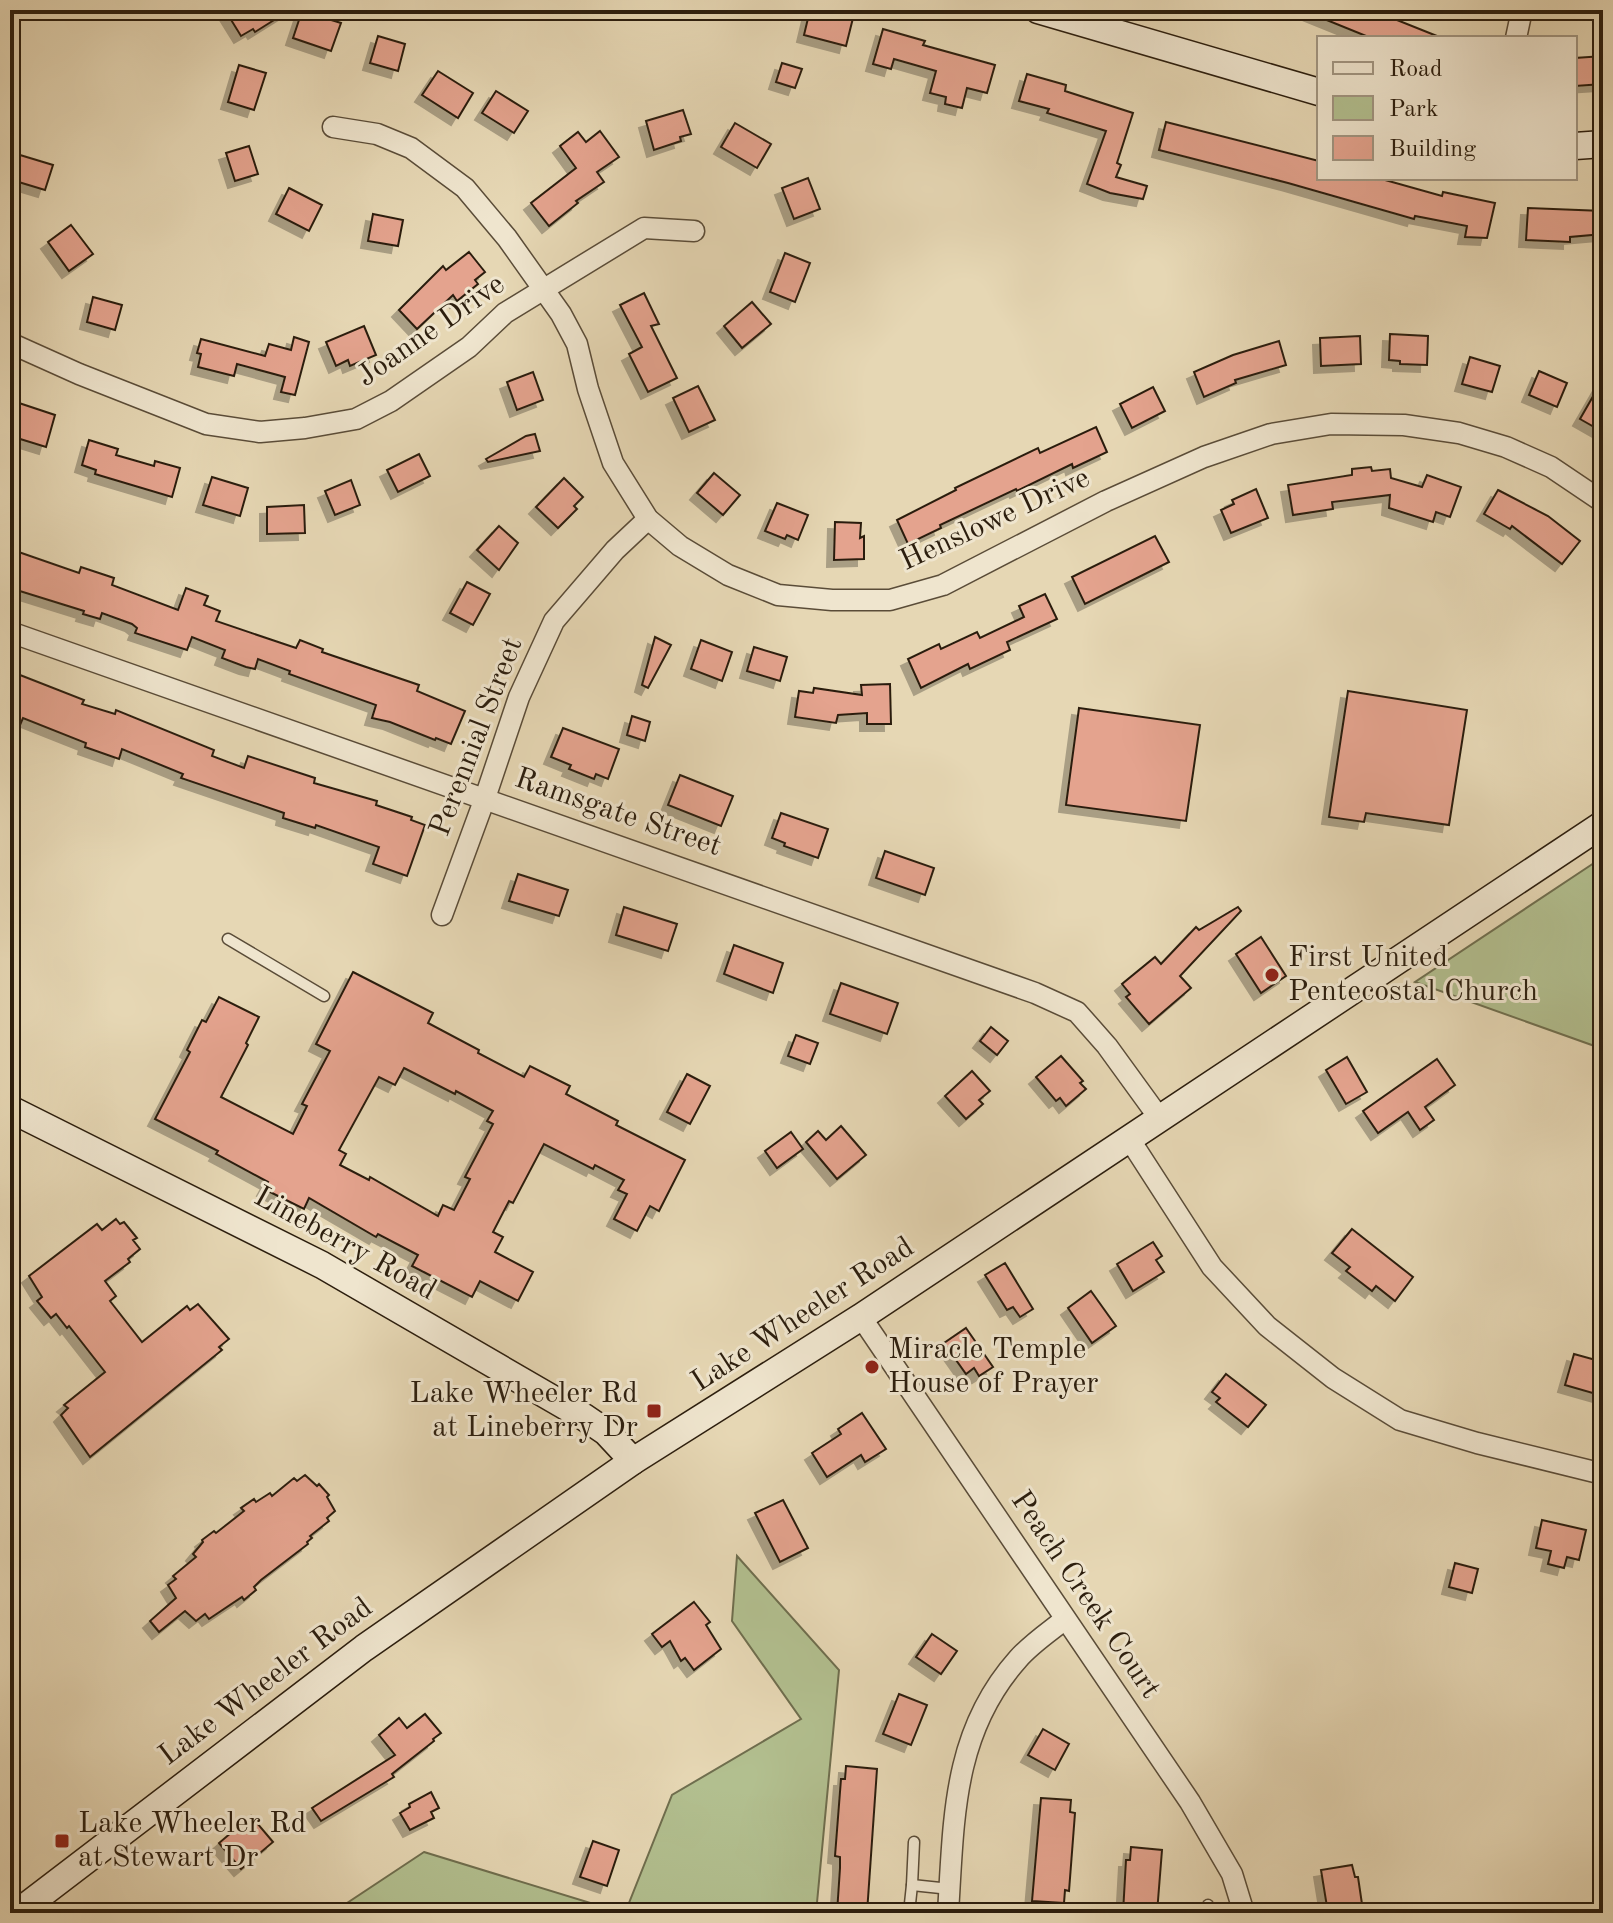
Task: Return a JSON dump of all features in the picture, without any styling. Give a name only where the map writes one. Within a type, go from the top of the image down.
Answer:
[{"type":"main road","points":[[1038,10],[1065,14],[1317,91]]},
{"type":"main road","points":[[1577,146],[1603,144]]},
{"type":"main road","name":"Lake Wheeler Road","points":[[33,1908],[364,1648],[633,1461],[861,1317],[1603,824]]},
{"type":"main road","name":"Lineberry Road","points":[[10,1109],[322,1265],[584,1417],[606,1432],[633,1461]]},
{"type":"street","points":[[1516,36],[1522,10]]},
{"type":"street","name":"Henslowe Drive","points":[[333,127],[377,134],[411,148],[465,188],[507,238],[545,291],[577,344],[588,389],[613,463],[648,519],[680,546],[728,575],[778,595],[832,600],[890,600],[943,585],[1106,501],[1204,457],[1271,434],[1331,424],[1404,425],[1459,433],[1506,447],[1551,467],[1603,502]]},
{"type":"street","name":"Joanne Drive","points":[[10,343],[206,424],[260,432],[305,428],[356,419],[391,401],[469,347],[505,313],[644,228],[694,231]]},
{"type":"street","name":"Perennial Street","points":[[442,915],[519,697],[554,621],[615,550],[648,519]]},
{"type":"street","name":"Ramsgate Street","points":[[10,632],[989,975],[1077,1012],[1107,1046],[1160,1119]]},
{"type":"street","points":[[1130,1140],[1212,1267],[1267,1326],[1333,1378],[1400,1420],[1477,1443],[1603,1474]]},
{"type":"street","name":"Peach Creek Court","points":[[861,1317],[1190,1802],[1232,1874],[1244,1913]]},
{"type":"street","points":[[948,1913],[959,1783],[972,1729],[994,1691],[1019,1658],[1064,1620]]},
{"type":"lane","points":[[228,939],[324,996]]},
{"type":"lane","points":[[909,1913],[914,1842]]},
{"type":"lane","points":[[912,1885],[950,1889]]},
{"type":"green space","points":[[1603,857],[1603,1049],[1415,982]]},
{"type":"green space","points":[[737,1556],[839,1670],[816,1913],[625,1913],[672,1795],[801,1719],[732,1621]]},
{"type":"green space","points":[[424,1852],[623,1913],[332,1913]]},
{"type":"building","points":[[225,10],[290,10],[255,32],[253,29],[241,36]]},
{"type":"building","points":[[810,10],[853,18],[846,46],[804,35]]},
{"type":"building","points":[[1302,10],[1372,10],[1437,36],[1366,36]]},
{"type":"building","points":[[302,11],[341,23],[331,51],[293,38]]},
{"type":"building","points":[[883,29],[925,41],[923,45],[995,65],[987,93],[967,88],[962,108],[945,104],[946,97],[930,93],[936,71],[894,59],[891,69],[873,64]]},
{"type":"building","points":[[378,36],[405,44],[398,71],[370,63]]},
{"type":"building","points":[[1603,56],[1603,84],[1577,86],[1577,58]]},
{"type":"building","points":[[782,63],[802,69],[795,88],[776,82]]},
{"type":"building","points":[[239,65],[266,73],[254,110],[228,102]]},
{"type":"building","points":[[438,71],[473,93],[458,118],[422,95]]},
{"type":"building","points":[[1027,74],[1066,85],[1065,91],[1133,113],[1117,163],[1121,165],[1116,177],[1147,186],[1143,199],[1110,193],[1087,184],[1106,131],[1019,101]]},
{"type":"building","points":[[496,91],[528,111],[514,133],[482,113]]},
{"type":"building","points":[[683,110],[691,134],[680,137],[681,141],[654,150],[646,121]]},
{"type":"building","points":[[1166,122],[1317,160],[1317,180],[1385,180],[1442,196],[1443,192],[1495,203],[1487,238],[1465,237],[1467,226],[1415,216],[1414,219],[1159,150]]},
{"type":"building","points":[[735,123],[771,144],[757,168],[721,147]]},
{"type":"building","points":[[600,131],[619,157],[597,172],[604,182],[576,201],[578,203],[549,226],[531,203],[576,168],[560,146],[578,132],[586,142]]},
{"type":"building","points":[[249,146],[258,174],[235,181],[226,153]]},
{"type":"building","points":[[20,155],[53,165],[45,190],[12,180]]},
{"type":"building","points":[[808,178],[820,209],[794,219],[782,188]]},
{"type":"building","points":[[289,188],[322,205],[309,231],[276,214]]},
{"type":"building","points":[[1528,208],[1603,211],[1603,234],[1570,237],[1570,242],[1526,240]]},
{"type":"building","points":[[373,214],[403,220],[398,246],[368,241]]},
{"type":"building","points":[[71,225],[93,254],[69,271],[48,242]]},
{"type":"building","points":[[469,252],[485,272],[475,280],[478,284],[457,301],[453,295],[417,329],[399,310],[443,266],[446,270]]},
{"type":"building","points":[[785,253],[810,263],[795,302],[770,292]]},
{"type":"building","points":[[644,293],[659,324],[651,326],[677,378],[648,392],[629,354],[642,347],[620,305]]},
{"type":"building","points":[[93,297],[122,305],[115,330],[87,322]]},
{"type":"building","points":[[752,302],[771,324],[742,348],[724,326]]},
{"type":"building","points":[[364,326],[376,355],[350,366],[348,360],[336,366],[326,342]]},
{"type":"building","points":[[1390,334],[1428,336],[1427,365],[1400,364],[1400,361],[1389,360]]},
{"type":"building","points":[[1360,336],[1361,364],[1321,366],[1320,338]]},
{"type":"building","points":[[294,337],[309,342],[295,395],[281,392],[285,377],[237,364],[234,376],[198,367],[201,354],[197,353],[201,339],[265,356],[269,344],[291,350]]},
{"type":"building","points":[[1279,341],[1286,365],[1235,380],[1236,383],[1204,397],[1194,372],[1233,355]]},
{"type":"building","points":[[1470,357],[1500,366],[1492,392],[1462,384]]},
{"type":"building","points":[[1539,371],[1567,383],[1557,407],[1529,395]]},
{"type":"building","points":[[533,372],[543,400],[517,410],[507,382]]},
{"type":"building","points":[[1603,379],[1603,432],[1580,419]]},
{"type":"building","points":[[698,386],[715,420],[689,432],[673,398]]},
{"type":"building","points":[[1153,387],[1165,411],[1132,428],[1120,404]]},
{"type":"building","points":[[16,402],[55,415],[46,447],[17,438],[18,433],[10,431]]},
{"type":"building","points":[[1096,427],[1107,452],[1016,489],[940,525],[941,528],[908,544],[897,520],[1038,448],[1040,453]]},
{"type":"building","points":[[535,434],[540,451],[488,462],[486,459],[526,436]]},
{"type":"building","points":[[89,440],[118,449],[116,455],[154,466],[155,461],[180,468],[172,497],[95,474],[96,470],[82,465]]},
{"type":"building","points":[[419,454],[430,476],[398,492],[387,470]]},
{"type":"building","points":[[1371,467],[1372,471],[1390,469],[1391,478],[1422,487],[1427,475],[1461,487],[1450,517],[1436,512],[1433,522],[1389,508],[1390,495],[1332,502],[1333,509],[1293,515],[1288,485],[1352,475],[1352,469]]},
{"type":"building","points":[[714,473],[740,495],[723,515],[697,493]]},
{"type":"building","points":[[212,477],[248,488],[240,516],[203,505]]},
{"type":"building","points":[[564,478],[583,497],[574,506],[577,509],[558,528],[536,507]]},
{"type":"building","points":[[351,480],[360,505],[335,515],[325,491]]},
{"type":"building","points":[[1256,489],[1268,518],[1231,533],[1221,510],[1234,504],[1232,500]]},
{"type":"building","points":[[1498,490],[1548,516],[1580,541],[1562,564],[1512,526],[1510,529],[1484,514]]},
{"type":"building","points":[[777,503],[808,515],[798,540],[787,535],[785,539],[765,531]]},
{"type":"building","points":[[304,505],[305,533],[267,534],[267,507]]},
{"type":"building","points":[[835,522],[861,523],[864,559],[834,560]]},
{"type":"building","points":[[499,526],[518,543],[499,570],[477,550]]},
{"type":"building","points":[[1155,536],[1169,562],[1085,604],[1072,577]]},
{"type":"building","points":[[10,549],[79,573],[81,567],[114,578],[112,585],[178,610],[186,588],[208,596],[204,605],[220,611],[216,621],[296,648],[300,640],[323,649],[322,652],[419,685],[417,691],[465,711],[451,744],[372,718],[376,705],[289,674],[290,671],[258,659],[255,669],[246,667],[222,658],[225,650],[192,637],[187,650],[135,633],[137,628],[132,624],[102,613],[100,619],[10,588]]},
{"type":"building","points":[[467,582],[490,594],[473,625],[450,613]]},
{"type":"building","points":[[1045,594],[1057,619],[1007,642],[1010,650],[970,669],[968,664],[921,688],[908,659],[939,644],[941,649],[977,632],[980,638],[1024,617],[1019,606]]},
{"type":"building","points":[[655,637],[671,645],[648,688],[642,685]]},
{"type":"building","points":[[701,640],[732,652],[722,681],[691,669]]},
{"type":"building","points":[[754,647],[787,657],[780,681],[747,671]]},
{"type":"building","points":[[20,675],[84,700],[82,704],[115,714],[116,710],[214,750],[212,756],[244,768],[248,756],[315,778],[314,783],[377,801],[376,805],[412,817],[411,820],[425,825],[407,876],[373,864],[379,847],[316,825],[315,828],[283,818],[284,813],[181,778],[183,774],[122,749],[119,759],[23,718],[10,748],[10,687],[14,688]]},
{"type":"building","points":[[890,684],[891,724],[867,724],[867,713],[838,715],[836,723],[795,717],[799,691],[813,693],[814,688],[862,695],[861,685]]},
{"type":"building","points":[[1348,691],[1467,710],[1449,825],[1366,813],[1364,822],[1329,817]]},
{"type":"building","points":[[1079,708],[1200,725],[1186,821],[1066,805]]},
{"type":"building","points":[[632,716],[650,722],[645,741],[627,735]]},
{"type":"building","points":[[563,728],[619,749],[608,779],[596,774],[594,779],[569,769],[571,765],[551,757]]},
{"type":"building","points":[[680,775],[733,796],[721,826],[668,805]]},
{"type":"building","points":[[781,813],[828,829],[818,858],[784,846],[785,843],[772,838]]},
{"type":"building","points":[[885,851],[934,868],[925,895],[876,878]]},
{"type":"building","points":[[518,874],[568,890],[559,916],[509,901]]},
{"type":"building","points":[[624,907],[677,924],[668,951],[616,935]]},
{"type":"building","points":[[1238,907],[1241,911],[1180,976],[1191,988],[1149,1024],[1126,997],[1130,994],[1122,984],[1155,957],[1161,964],[1196,927],[1199,930]]},
{"type":"building","points":[[1261,937],[1286,976],[1261,993],[1236,954]]},
{"type":"building","points":[[734,945],[783,963],[773,993],[724,974]]},
{"type":"building","points":[[353,972],[433,1013],[428,1023],[479,1050],[478,1053],[524,1077],[530,1066],[570,1086],[566,1094],[618,1121],[616,1125],[685,1160],[659,1211],[650,1206],[637,1231],[614,1219],[627,1194],[618,1190],[624,1180],[595,1165],[593,1169],[544,1144],[513,1203],[509,1201],[493,1232],[503,1237],[495,1252],[533,1272],[518,1301],[480,1281],[472,1297],[412,1266],[418,1255],[378,1234],[376,1237],[309,1198],[304,1209],[264,1189],[268,1182],[216,1154],[218,1151],[155,1119],[190,1052],[187,1050],[202,1020],[206,1022],[219,997],[259,1017],[221,1097],[293,1134],[307,1106],[302,1104],[330,1051],[316,1044]],"holes":[[[404,1068],[455,1094],[456,1091],[493,1111],[487,1121],[493,1124],[465,1177],[470,1179],[454,1210],[443,1205],[438,1216],[370,1177],[369,1180],[340,1165],[346,1154],[339,1150],[379,1077],[395,1085]]]},
{"type":"building","points":[[841,983],[898,1003],[887,1034],[830,1014]]},
{"type":"building","points":[[991,1027],[1008,1041],[997,1055],[980,1041]]},
{"type":"building","points":[[796,1035],[818,1043],[810,1064],[788,1056]]},
{"type":"building","points":[[1061,1056],[1083,1081],[1080,1083],[1086,1089],[1066,1106],[1060,1098],[1056,1101],[1036,1077]]},
{"type":"building","points":[[1347,1057],[1367,1092],[1346,1104],[1326,1070]]},
{"type":"building","points":[[1437,1059],[1455,1085],[1425,1107],[1434,1120],[1420,1130],[1408,1112],[1378,1133],[1363,1111]]},
{"type":"building","points":[[972,1071],[990,1091],[979,1100],[983,1104],[966,1119],[945,1096]]},
{"type":"building","points":[[687,1074],[710,1086],[690,1124],[667,1112]]},
{"type":"building","points":[[841,1126],[866,1155],[837,1179],[806,1142],[818,1131],[826,1140]]},
{"type":"building","points":[[791,1132],[803,1149],[777,1168],[765,1151]]},
{"type":"building","points":[[116,1219],[120,1224],[124,1222],[137,1238],[133,1240],[140,1249],[128,1259],[130,1262],[105,1281],[116,1296],[110,1301],[142,1342],[187,1306],[190,1310],[198,1304],[229,1339],[219,1347],[222,1350],[90,1457],[61,1415],[68,1408],[64,1405],[105,1372],[69,1326],[67,1328],[56,1314],[51,1318],[37,1301],[42,1297],[29,1276],[97,1224],[102,1230]]},
{"type":"building","points":[[1352,1229],[1413,1277],[1395,1301],[1376,1286],[1372,1291],[1346,1271],[1350,1267],[1332,1253]]},
{"type":"building","points":[[1153,1242],[1162,1256],[1156,1260],[1164,1272],[1133,1291],[1117,1264]]},
{"type":"building","points":[[1005,1263],[1033,1309],[1020,1317],[1013,1307],[1007,1310],[985,1275]]},
{"type":"building","points":[[1091,1291],[1116,1326],[1092,1343],[1068,1308]]},
{"type":"building","points":[[966,1328],[993,1367],[979,1376],[974,1368],[966,1374],[944,1343]]},
{"type":"building","points":[[1574,1354],[1603,1362],[1603,1396],[1565,1385]]},
{"type":"building","points":[[1226,1374],[1266,1405],[1248,1427],[1216,1402],[1220,1398],[1212,1392]]},
{"type":"building","points":[[862,1413],[886,1449],[865,1462],[861,1455],[827,1477],[812,1453],[841,1434],[838,1429]]},
{"type":"building","points":[[305,1475],[329,1495],[327,1497],[335,1511],[327,1518],[329,1521],[310,1536],[312,1538],[308,1544],[261,1580],[254,1587],[256,1590],[244,1600],[242,1597],[209,1619],[205,1614],[196,1621],[185,1611],[159,1632],[150,1621],[176,1598],[168,1585],[176,1579],[173,1576],[196,1557],[193,1554],[202,1540],[244,1511],[241,1508],[254,1499],[256,1502],[270,1493],[272,1496],[294,1478],[297,1481]]},
{"type":"building","points":[[783,1500],[808,1548],[780,1562],[755,1513]]},
{"type":"building","points":[[1542,1520],[1586,1530],[1579,1560],[1567,1557],[1564,1568],[1548,1564],[1551,1551],[1536,1548]]},
{"type":"building","points":[[1455,1563],[1478,1569],[1472,1593],[1449,1587]]},
{"type":"building","points":[[694,1602],[710,1622],[706,1625],[721,1649],[694,1670],[685,1658],[681,1661],[670,1641],[662,1647],[652,1634]]},
{"type":"building","points":[[932,1634],[957,1651],[941,1674],[916,1657]]},
{"type":"building","points":[[899,1694],[927,1705],[911,1745],[883,1734]]},
{"type":"building","points":[[425,1714],[441,1733],[434,1741],[392,1774],[394,1777],[321,1821],[312,1808],[395,1755],[379,1735],[399,1718],[407,1728]]},
{"type":"building","points":[[1043,1729],[1069,1744],[1055,1770],[1028,1755]]},
{"type":"building","points":[[846,1766],[877,1769],[867,1913],[837,1913],[840,1857],[835,1856],[841,1779],[845,1779]]},
{"type":"building","points":[[431,1792],[439,1808],[431,1812],[434,1818],[410,1830],[400,1813],[410,1807],[409,1804]]},
{"type":"building","points":[[1041,1798],[1071,1800],[1070,1812],[1075,1813],[1069,1891],[1065,1890],[1064,1903],[1032,1901]]},
{"type":"building","points":[[251,1816],[273,1842],[241,1869],[219,1843]]},
{"type":"building","points":[[593,1841],[619,1850],[607,1886],[580,1877]]},
{"type":"building","points":[[1131,1847],[1162,1850],[1157,1913],[1123,1913],[1126,1860],[1130,1860]]},
{"type":"building","points":[[1352,1865],[1355,1877],[1358,1877],[1362,1904],[1357,1905],[1358,1913],[1328,1913],[1321,1870]]},
{"type":"place","name":"First United Pentecostal Church","points":[[1272,975]]},
{"type":"place","name":"Miracle Temple House of Prayer","points":[[872,1367]]},
{"type":"place","name":"Lake Wheeler Rd at Lineberry Dr","points":[[654,1411]]},
{"type":"place","name":"Lake Wheeler Rd at Stewart Dr","points":[[62,1841]]}]
